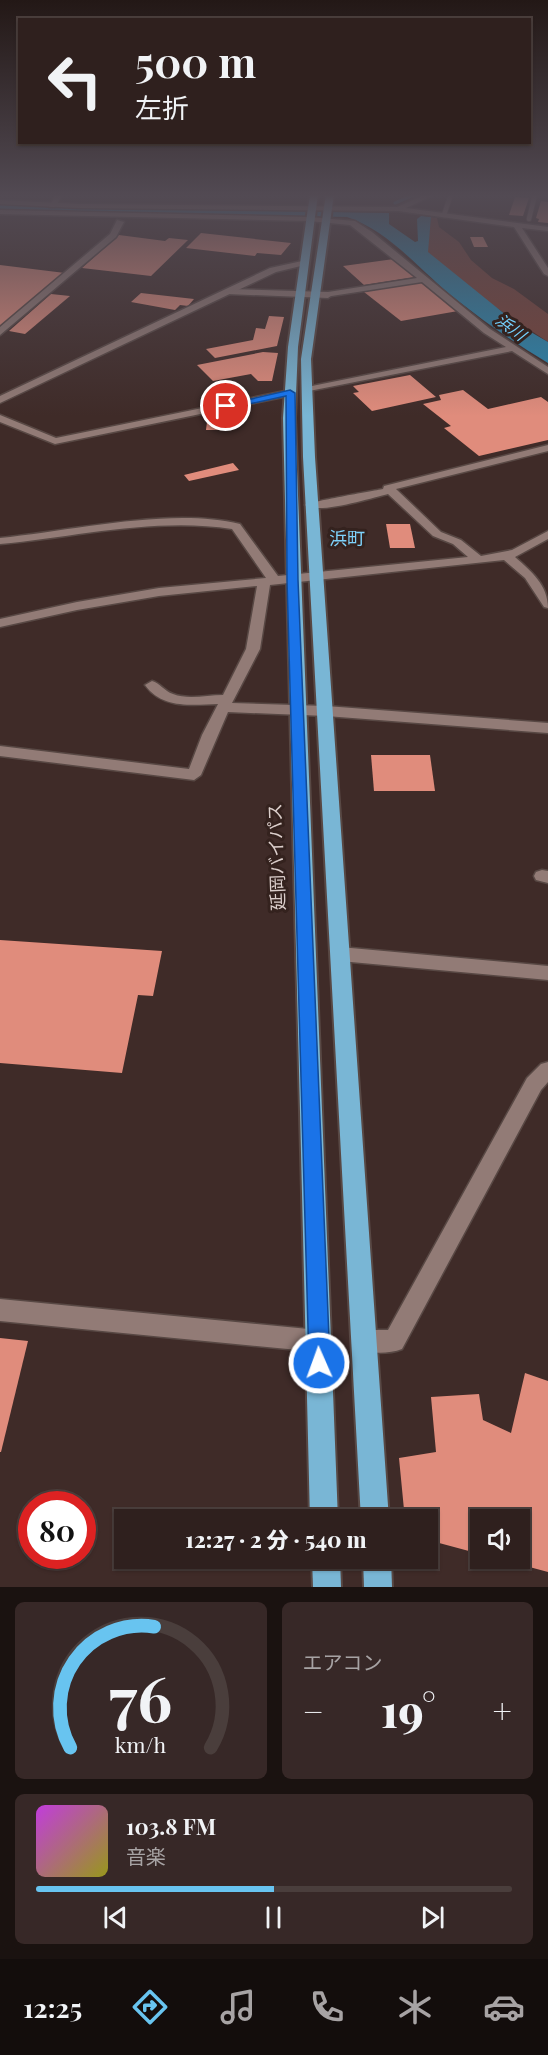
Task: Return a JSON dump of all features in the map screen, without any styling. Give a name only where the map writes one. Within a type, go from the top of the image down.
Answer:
[{"type":"highway","name":"延岡バイパス","points":[[304,268],[314,295]]},
{"type":"highway","name":"延岡バイパス","points":[[316,268],[277,581],[298,711],[324,1509]]},
{"type":"highway","name":"延岡バイパス","points":[[299,391],[311,505],[326,711],[374,1509]]},
{"type":"highway","points":[[326,1569],[327,1587]]},
{"type":"highway","points":[[377,1569],[378,1587]]},
{"type":"street","points":[[0,332],[74,268]]},
{"type":"street","points":[[0,400],[281,268]]},
{"type":"street","points":[[411,268],[512,349],[548,371]]},
{"type":"street","points":[[230,292],[314,295],[424,279]]},
{"type":"street","points":[[0,418],[55,441],[512,349]]},
{"type":"street","points":[[477,560],[457,542],[437,534],[388,488],[548,448]]},
{"type":"street","points":[[311,505],[326,505],[391,490]]},
{"type":"street","points":[[0,541],[177,521],[218,522],[236,526],[277,581]]},
{"type":"street","points":[[0,623],[77,606],[159,592],[507,556],[548,534]]},
{"type":"street","points":[[507,556],[529,576],[548,604]]},
{"type":"street","points":[[0,751],[194,775],[209,735],[253,649],[277,581]]},
{"type":"street","points":[[152,685],[158,695],[171,700],[548,728]]},
{"type":"street","points":[[340,954],[548,973]]},
{"type":"street","points":[[364,1341],[394,1341],[534,1084],[548,1070]]},
{"type":"street","points":[[0,1310],[319,1341]]},
{"type":"shaded area","points":[[447,268],[480,268],[492,278],[514,289],[548,314],[548,342],[491,304]]},
{"type":"water","name":"浜川","points":[[421,268],[448,268],[517,324],[548,342],[548,363],[490,325]]},
{"type":"building","points":[[0,268],[25,268],[65,273],[0,327]]},
{"type":"building","points":[[83,268],[159,268],[151,276]]},
{"type":"building","points":[[345,268],[405,268],[416,277],[364,285]]},
{"type":"building","points":[[420,282],[458,311],[401,321],[364,292]]},
{"type":"building","points":[[141,293],[194,299],[188,306],[180,305],[175,310],[131,302]]},
{"type":"building","points":[[51,294],[70,296],[25,334],[9,331]]},
{"type":"building","points":[[269,316],[284,317],[277,346],[215,358],[206,349],[253,340],[256,328],[265,329]]},
{"type":"building","points":[[263,352],[278,353],[272,381],[258,381],[251,374],[213,381],[197,365]]},
{"type":"building","points":[[410,375],[436,397],[372,411],[353,393],[359,392],[353,386]]},
{"type":"building","points":[[463,390],[488,409],[541,397],[548,402],[548,440],[479,456],[444,428],[451,426],[423,404],[441,400],[439,395]]},
{"type":"building","points":[[208,414],[230,414],[228,430],[206,430]]},
{"type":"building","points":[[233,463],[239,470],[189,481],[184,475]]},
{"type":"building","points":[[386,524],[410,524],[415,548],[390,548]]},
{"type":"building","points":[[371,755],[430,755],[435,791],[374,791]]},
{"type":"building","points":[[0,940],[162,951],[153,996],[138,995],[122,1073],[0,1063]]},
{"type":"building","points":[[0,1338],[28,1341],[1,1452],[0,1452]]},
{"type":"building","points":[[525,1373],[548,1381],[548,1572],[530,1567],[530,1509],[470,1509],[470,1551],[438,1543],[438,1509],[404,1509],[399,1458],[436,1452],[431,1397],[479,1394],[483,1420],[511,1433]]},
{"type":"district","name":"浜町","points":[[347,539]]},
{"type":"route","points":[[226,406],[290,393],[292,580],[319,1363]]}]
